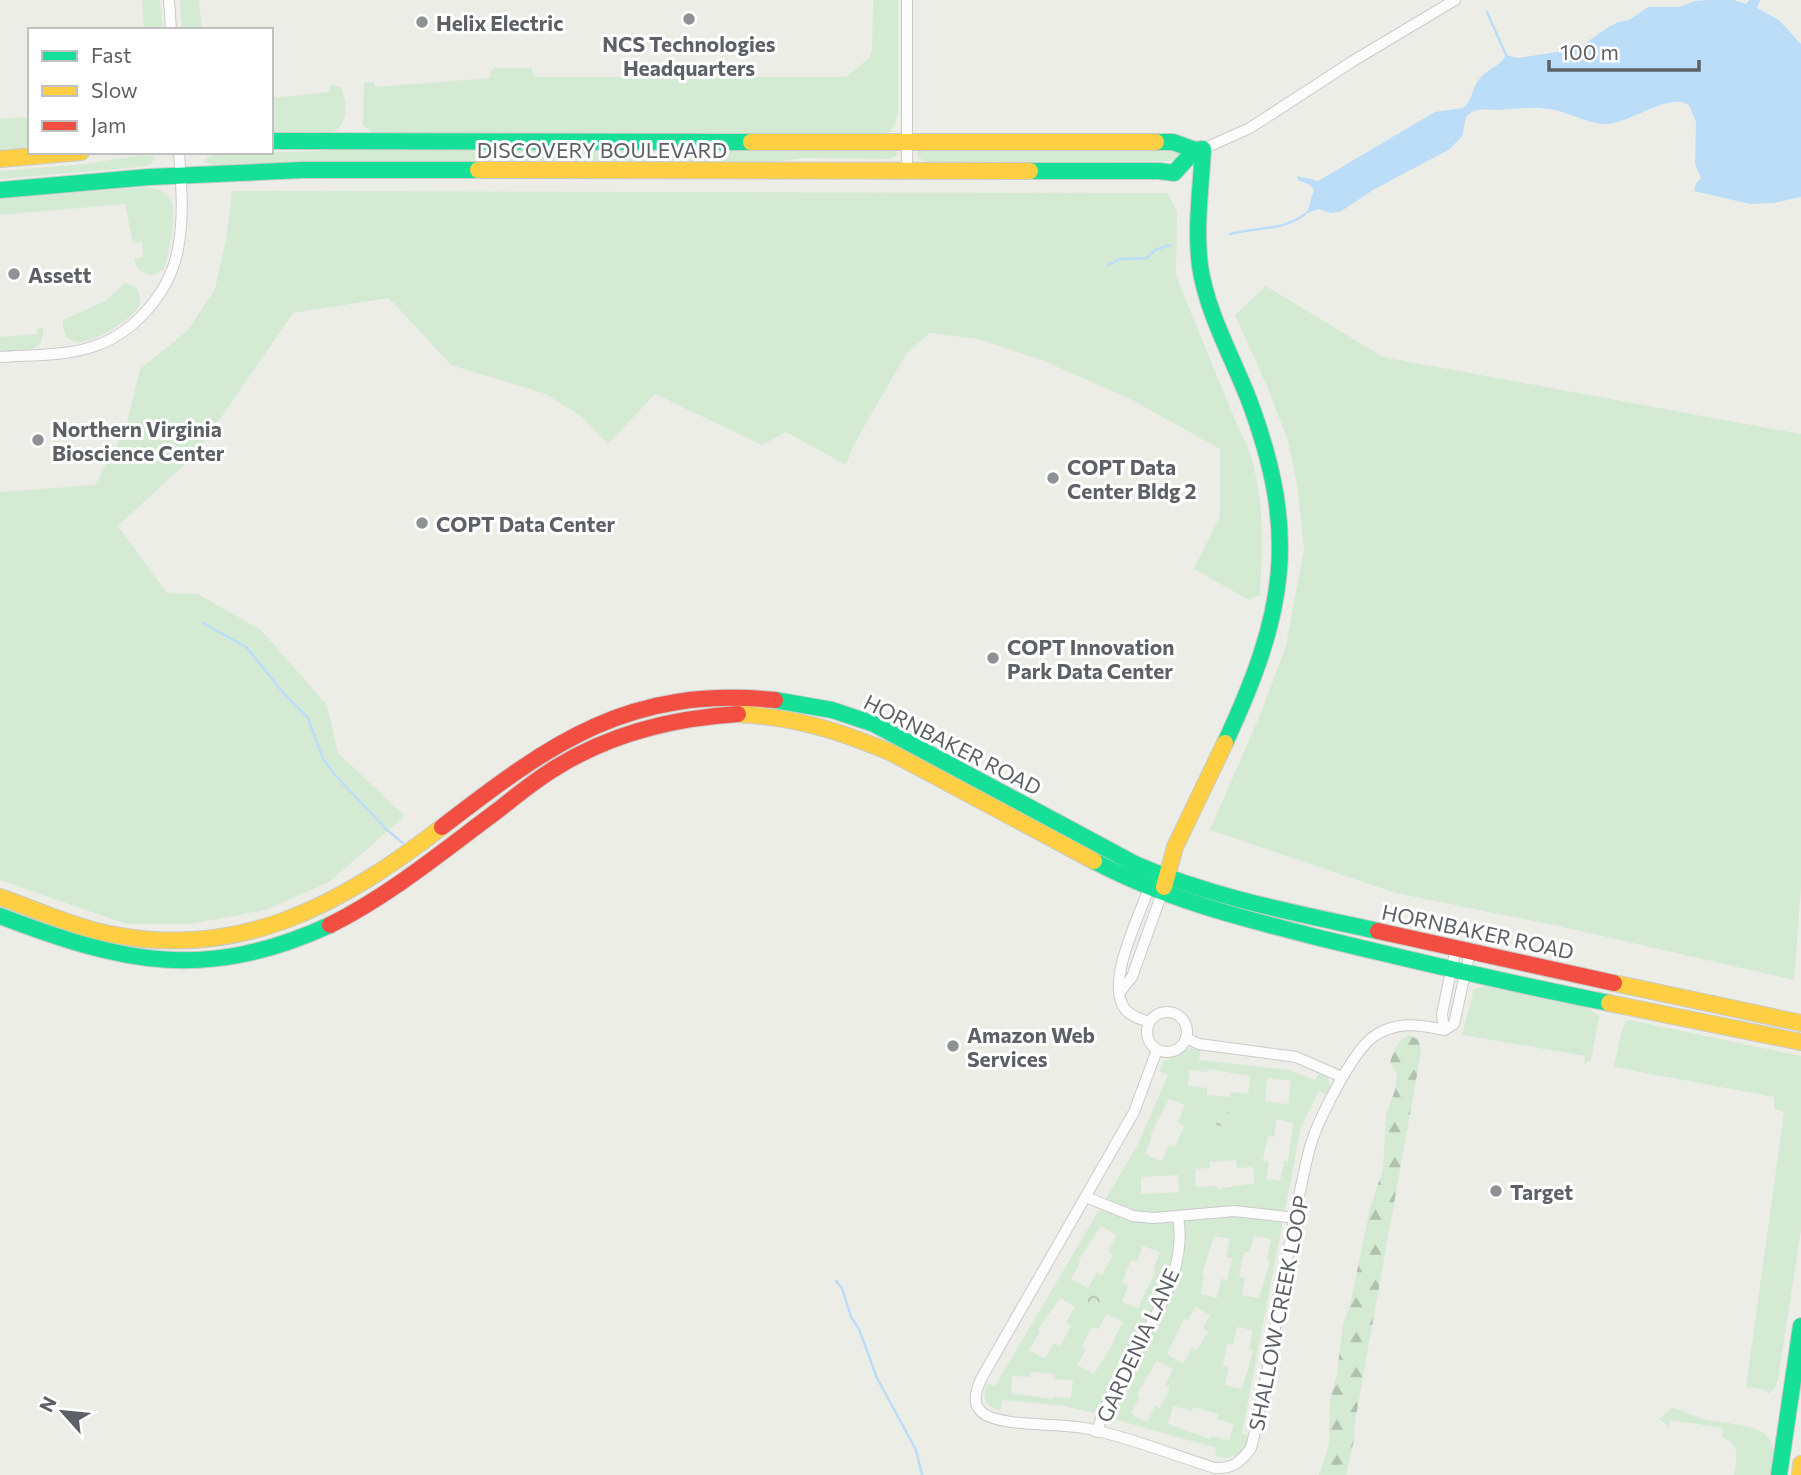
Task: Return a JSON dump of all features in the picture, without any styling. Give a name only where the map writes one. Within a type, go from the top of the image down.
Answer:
[{"type":"main road","name":"DISCOVERY BOULEVARD","points":[[273,141],[1173,142],[1199,150]]},
{"type":"main road","name":"DISCOVERY BOULEVARD","points":[[0,190],[180,175],[303,170],[1174,173],[1199,150]]},
{"type":"main road","points":[[1158,883],[1234,723],[1265,645],[1278,586],[1281,554],[1276,496],[1258,422],[1208,298],[1201,269],[1199,150]]},
{"type":"main road","points":[[0,159],[58,154]]},
{"type":"main road","name":"HORNBAKER ROAD","points":[[0,897],[31,910],[107,933],[174,941],[232,936],[269,926],[320,907],[356,888],[489,790],[569,737],[596,724],[667,702],[733,695],[785,699],[843,712],[874,723],[1158,883],[1801,1023]]},
{"type":"main road","name":"HORNBAKER ROAD","points":[[0,916],[82,947],[116,955],[165,961],[229,956],[270,947],[350,915],[558,766],[617,737],[670,721],[751,715],[802,721],[853,736],[1230,915],[1458,972],[1801,1042]]},
{"type":"main road","points":[[489,790],[501,808]]},
{"type":"main road","points":[[1779,1475],[1794,1417],[1801,1326]]},
{"type":"main road","points":[[1800,1475],[1801,1464]]},
{"type":"street","points":[[169,0],[171,28]]},
{"type":"street","points":[[907,170],[908,0]]},
{"type":"street","name":"DISCOVERY BOULEVARD","points":[[1199,150],[1250,128],[1353,61],[1455,0]]},
{"type":"street","points":[[0,357],[82,351],[121,335],[140,318],[173,268],[179,244],[182,208],[179,154]]},
{"type":"street","points":[[1149,1023],[1124,1009],[1120,992],[1132,977],[1158,883]]},
{"type":"street","name":"SHALLOW CREEK LOOP","points":[[1157,1050],[1134,1112],[975,1392],[976,1405],[981,1412],[998,1420],[1084,1428],[1214,1468],[1234,1465],[1243,1459],[1251,1448],[1254,1437],[1309,1148],[1342,1077],[1370,1038],[1380,1032],[1408,1024],[1444,1030],[1441,1018],[1458,972],[1463,949]]},
{"type":"street","points":[[1175,1013],[1185,1022],[1186,1038],[1176,1050],[1157,1050],[1147,1035],[1149,1023],[1158,1014],[1175,1013]]},
{"type":"street","points":[[1186,1038],[1199,1044],[1296,1057],[1342,1077]]},
{"type":"street","points":[[1086,1197],[1133,1216],[1178,1217],[1234,1211],[1296,1218]]},
{"type":"street","name":"GARDENIA LANE","points":[[1097,1432],[1102,1414],[1123,1370],[1147,1331],[1170,1283],[1180,1242],[1178,1217]]},
{"type":"green space","points":[[142,0],[160,0],[163,28],[144,28]]},
{"type":"green space","points":[[180,0],[199,0],[202,28],[182,28]]},
{"type":"green space","points":[[873,0],[898,0],[898,112],[890,132],[374,134],[363,125],[364,83],[374,82],[375,87],[490,78],[491,71],[495,68],[532,68],[533,77],[846,77],[869,58],[872,50]]},
{"type":"green space","points":[[331,84],[340,87],[346,106],[344,119],[332,133],[273,134],[273,98],[329,92]]},
{"type":"green space","points":[[28,117],[28,150],[0,152],[0,119]]},
{"type":"green space","points":[[362,146],[896,149],[898,153],[887,159],[803,158],[763,164],[218,167],[204,162],[215,154],[319,151]]},
{"type":"green space","points":[[1170,146],[1182,156],[1173,161],[933,164],[918,158],[917,153],[921,149]]},
{"type":"green space","points":[[141,155],[155,159],[150,165],[139,167],[0,179],[0,171],[87,164]]},
{"type":"green space","points":[[146,187],[168,195],[173,212],[172,232],[164,269],[153,275],[143,273],[135,263],[134,259],[143,257],[142,242],[133,243],[125,204],[0,215],[0,199]]},
{"type":"green space","points":[[232,191],[1168,193],[1177,212],[1176,276],[1254,466],[1262,530],[1260,595],[1249,600],[1194,569],[1220,516],[1220,449],[1132,400],[1044,361],[978,339],[930,333],[906,354],[853,446],[846,465],[786,432],[762,445],[655,394],[608,444],[582,417],[546,394],[451,365],[389,298],[293,313],[196,454],[118,526],[167,593],[198,594],[261,630],[327,705],[338,753],[405,816],[329,882],[266,910],[191,924],[126,924],[0,880],[0,492],[95,485],[126,427],[140,369],[188,330],[215,289],[226,239]]},
{"type":"green space","points":[[125,283],[136,287],[140,297],[140,303],[132,315],[88,341],[77,342],[66,337],[63,320],[107,300]]},
{"type":"green space","points":[[1266,286],[1383,357],[1801,434],[1801,888],[1794,980],[1558,926],[1396,893],[1210,830],[1262,710],[1286,646],[1304,549],[1297,484],[1288,441],[1235,315]]},
{"type":"green space","points":[[38,328],[43,328],[43,337],[36,347],[0,353],[0,337],[37,334]]},
{"type":"green space","points":[[1485,986],[1589,1008],[1599,1016],[1591,1060],[1584,1064],[1585,1056],[1462,1035],[1474,989]]},
{"type":"green space","points":[[1629,1020],[1801,1056],[1801,1230],[1778,1379],[1775,1388],[1768,1394],[1766,1390],[1746,1387],[1784,1112],[1774,1109],[1774,1097],[1614,1067],[1621,1033]]},
{"type":"green space","points":[[1409,1035],[1419,1040],[1421,1052],[1354,1440],[1346,1475],[1319,1475],[1329,1444],[1330,1400],[1337,1374],[1343,1324],[1350,1306],[1370,1208],[1383,1169],[1386,1115],[1395,1090],[1397,1074],[1390,1063],[1396,1047]]},
{"type":"green space","points":[[1189,1048],[1201,1050],[1199,1060],[1289,1070],[1315,1080],[1319,1073],[1327,1076],[1331,1088],[1327,1095],[1319,1091],[1301,1127],[1242,1433],[1249,1436],[1241,1452],[1226,1458],[1215,1455],[1216,1448],[1064,1406],[1003,1400],[1000,1411],[988,1404],[984,1393],[987,1383],[995,1386],[1137,1146],[1168,1075],[1159,1071],[1164,1061]],"holes":[[[1208,1069],[1250,1076],[1248,1094],[1231,1092],[1230,1097],[1207,1095],[1207,1088],[1188,1086],[1190,1070],[1207,1072]],[[1267,1078],[1291,1081],[1288,1104],[1265,1101]],[[1169,1099],[1185,1105],[1178,1122],[1184,1126],[1175,1147],[1169,1145],[1162,1161],[1145,1154],[1152,1137],[1150,1136]],[[1277,1119],[1293,1123],[1288,1161],[1284,1161],[1280,1181],[1266,1179],[1269,1162],[1263,1160],[1268,1136],[1274,1137]],[[1236,1160],[1237,1168],[1253,1167],[1254,1183],[1218,1189],[1217,1186],[1196,1187],[1195,1169],[1210,1168],[1210,1162]],[[1178,1175],[1179,1192],[1141,1194],[1141,1177]],[[1101,1226],[1117,1235],[1108,1251],[1113,1255],[1102,1275],[1097,1272],[1088,1288],[1071,1279],[1079,1260]],[[1214,1236],[1230,1239],[1226,1257],[1232,1259],[1227,1280],[1221,1279],[1217,1298],[1201,1294],[1202,1275]],[[1254,1236],[1271,1239],[1267,1260],[1270,1261],[1259,1298],[1242,1295],[1245,1278],[1239,1276],[1244,1252],[1250,1252]],[[1143,1246],[1160,1252],[1153,1270],[1155,1272],[1138,1308],[1122,1302],[1128,1286],[1122,1283],[1131,1260],[1137,1262]],[[1060,1298],[1075,1307],[1066,1322],[1071,1326],[1060,1346],[1054,1343],[1045,1359],[1029,1350],[1040,1332],[1038,1330]],[[1195,1307],[1210,1315],[1203,1328],[1208,1332],[1197,1350],[1192,1348],[1183,1364],[1167,1354],[1184,1319],[1188,1320]],[[1107,1314],[1123,1322],[1094,1374],[1077,1365],[1086,1350],[1081,1347],[1092,1327],[1098,1329]],[[1237,1327],[1253,1330],[1249,1349],[1253,1351],[1242,1389],[1225,1385],[1229,1367],[1223,1365],[1227,1344],[1233,1345]],[[1157,1361],[1173,1369],[1165,1385],[1170,1388],[1160,1408],[1155,1406],[1147,1422],[1131,1414],[1140,1396],[1137,1394]],[[1031,1372],[1055,1374],[1055,1379],[1073,1380],[1071,1398],[1053,1399],[1011,1393],[1012,1376],[1030,1377]],[[1173,1406],[1191,1411],[1193,1407],[1218,1414],[1217,1419],[1234,1424],[1229,1440],[1212,1436],[1210,1439],[1168,1424]]]},
{"type":"green space","points":[[1234,1112],[1234,1125],[1216,1126],[1216,1113]]},
{"type":"green space","points":[[1091,1292],[1103,1298],[1094,1315],[1082,1309]]},
{"type":"green space","points":[[1672,1408],[1705,1419],[1746,1426],[1763,1433],[1773,1446],[1770,1475],[1734,1475],[1735,1448],[1722,1437],[1723,1428],[1671,1420],[1669,1428],[1659,1419]]},
{"type":"water","points":[[1707,0],[1734,0],[1746,4],[1749,0],[1760,0],[1757,8],[1779,20],[1801,44],[1801,197],[1773,203],[1750,204],[1694,191],[1701,178],[1695,164],[1696,122],[1689,105],[1671,102],[1624,120],[1602,124],[1548,109],[1476,110],[1466,117],[1462,136],[1450,149],[1373,190],[1340,212],[1331,213],[1318,209],[1305,214],[1314,190],[1310,185],[1298,180],[1297,176],[1318,181],[1435,112],[1463,108],[1480,78],[1506,55],[1518,58],[1577,49],[1607,28],[1629,20],[1648,7],[1679,7]]},
{"type":"waterway","points":[[1487,12],[1506,55]]},
{"type":"waterway","points":[[1230,234],[1279,226],[1305,214]]},
{"type":"waterway","points":[[1108,265],[1120,259],[1147,258],[1155,250],[1170,245]]},
{"type":"waterway","points":[[203,623],[246,647],[308,718],[323,759],[335,775],[387,830],[403,843]]},
{"type":"waterway","points":[[836,1281],[842,1288],[851,1317],[859,1329],[877,1378],[916,1450],[922,1475]]},
{"type":"traffic: fast","points":[[273,141],[751,142]]},
{"type":"traffic: fast","points":[[1156,142],[1173,142],[1195,150],[1203,149],[1198,237],[1203,283],[1265,448],[1275,493],[1280,534],[1279,574],[1272,614],[1261,654],[1225,743]]},
{"type":"traffic: fast","points":[[1030,171],[1174,173],[1195,150]]},
{"type":"traffic: fast","points":[[0,190],[149,177],[303,170],[478,170]]},
{"type":"traffic: fast","points":[[775,700],[832,710],[874,724],[1135,864],[1164,876],[1255,903],[1378,931]]},
{"type":"traffic: fast","points":[[1094,861],[1178,898],[1236,916],[1431,964],[1609,1003]]},
{"type":"traffic: fast","points":[[0,916],[86,945],[126,955],[164,960],[203,960],[243,954],[285,943],[330,925]]},
{"type":"traffic: fast","points":[[1779,1475],[1801,1326]]},
{"type":"traffic: slow","points":[[751,142],[1156,142]]},
{"type":"traffic: slow","points":[[0,159],[58,154]]},
{"type":"traffic: slow","points":[[478,170],[1030,171]]},
{"type":"traffic: slow","points":[[738,714],[779,718],[817,726],[892,753],[1094,861]]},
{"type":"traffic: slow","points":[[1164,887],[1175,847],[1225,743]]},
{"type":"traffic: slow","points":[[0,897],[91,930],[154,940],[200,940],[243,933],[286,920],[326,902],[365,881],[442,827]]},
{"type":"traffic: slow","points":[[1614,983],[1801,1023]]},
{"type":"traffic: slow","points":[[1609,1003],[1801,1042]]},
{"type":"traffic: slow","points":[[1800,1475],[1801,1464]]},
{"type":"traffic: jam","points":[[442,827],[520,769],[595,726],[634,712],[677,702],[723,698],[775,700]]},
{"type":"traffic: jam","points":[[330,925],[395,886],[533,783],[578,755],[644,729],[690,719],[738,714]]},
{"type":"traffic: jam","points":[[1378,931],[1614,983]]},
{"type":"place","name":"NCS Technologies Headquarters","points":[[689,19]]},
{"type":"place","name":"Helix Electric","points":[[422,22]]},
{"type":"place","name":"Assett","points":[[14,274]]},
{"type":"place","name":"Northern Virginia Bioscience Center","points":[[38,440]]},
{"type":"place","name":"COPT Data Center Bldg 2","points":[[1053,478]]},
{"type":"place","name":"COPT Data Center","points":[[422,523]]},
{"type":"place","name":"COPT Innovation Park Data Center","points":[[993,658]]},
{"type":"place","name":"Amazon Web Services","points":[[953,1046]]},
{"type":"place","name":"Target","points":[[1496,1191]]}]
